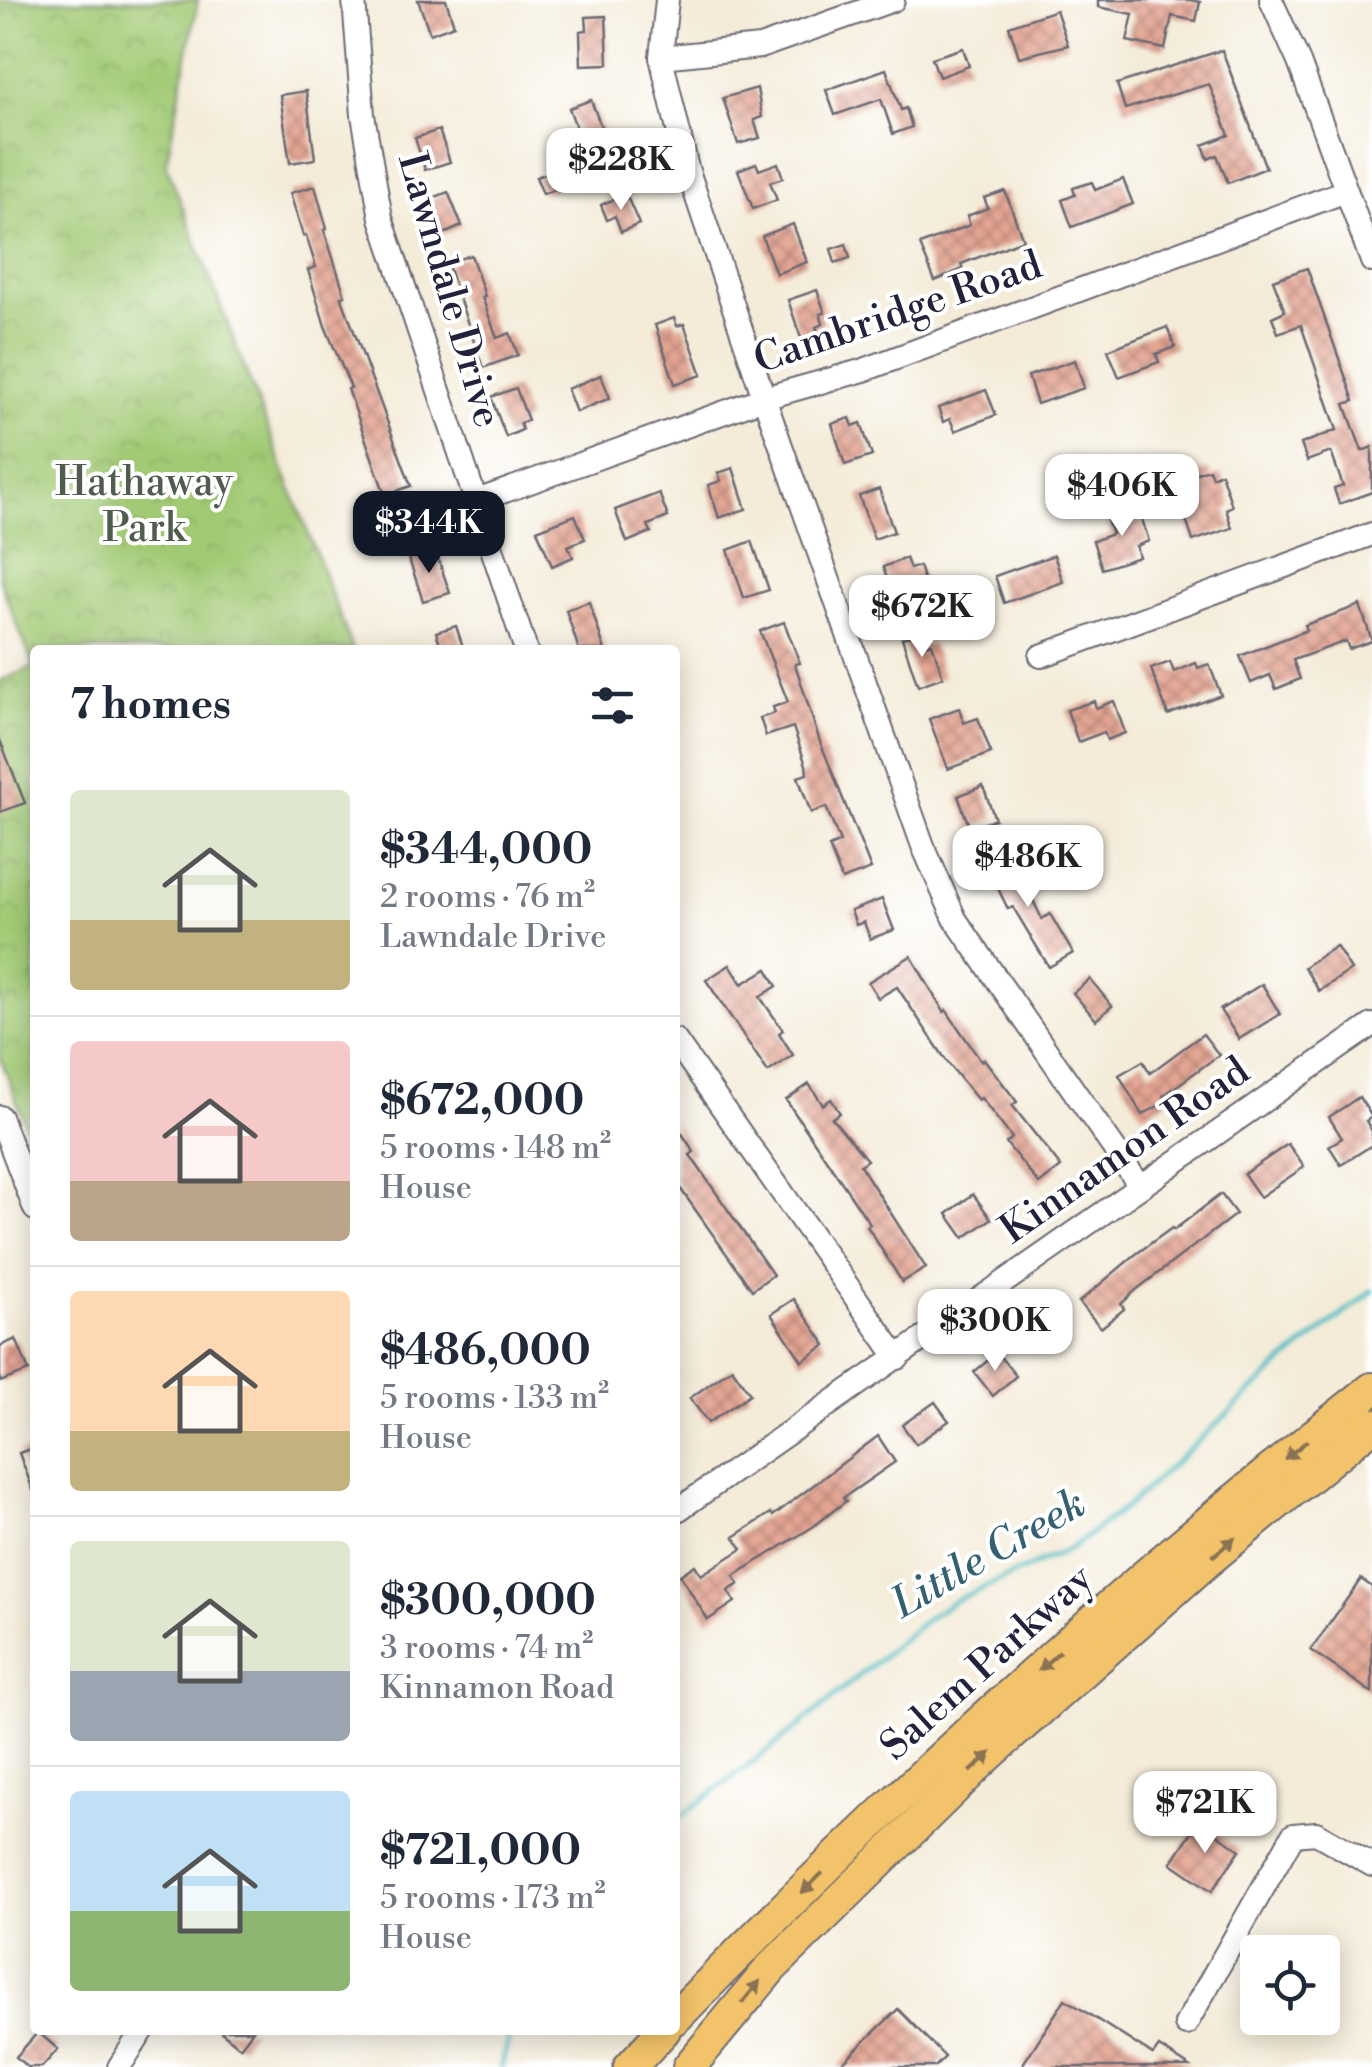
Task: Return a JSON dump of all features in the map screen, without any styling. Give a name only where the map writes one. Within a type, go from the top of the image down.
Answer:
[{"type":"highway","name":"Salem Parkway","points":[[680,2013],[1038,1670],[1188,1539],[1372,1389]]},
{"type":"highway","name":"Salem Parkway","points":[[689,2067],[771,1968],[984,1759],[1207,1561],[1372,1425]]},
{"type":"highway","points":[[630,2067],[659,2035]]},
{"type":"street","name":"Lawndale Drive","points":[[354,0],[363,115],[380,218],[524,645]]},
{"type":"street","points":[[668,0],[662,58],[687,168],[922,846],[955,919],[1140,1186]]},
{"type":"street","points":[[662,58],[760,47],[893,0]]},
{"type":"street","points":[[1271,0],[1299,62],[1372,260]]},
{"type":"street","name":"Cambridge Road","points":[[474,502],[764,398],[864,370],[1346,191]]},
{"type":"street","points":[[1041,656],[1372,534]]},
{"type":"street","name":"Kinnamon Road","points":[[680,1509],[1372,1025]]},
{"type":"street","points":[[680,1047],[898,1358]]},
{"type":"street","points":[[0,1116],[30,1196]]},
{"type":"street","points":[[1186,2024],[1293,1835],[1316,1833],[1372,1865]]},
{"type":"street","points":[[119,2067],[140,2035]]},
{"type":"green space","name":"Hathaway Park","points":[[0,0],[198,0],[166,164],[351,645],[30,645],[30,657],[0,581]]},
{"type":"green space","name":"Hathaway Park","points":[[30,669],[30,1137],[0,1057],[0,681]]},
{"type":"building","points":[[418,0],[446,0],[454,25],[430,34]]},
{"type":"building","points":[[1098,0],[1200,2],[1196,21],[1172,16],[1165,49],[1127,41],[1133,14],[1098,7]]},
{"type":"building","points":[[1056,10],[1068,45],[1019,57],[1009,26]]},
{"type":"building","points":[[606,16],[608,64],[581,65],[580,31],[587,30],[586,17]]},
{"type":"building","points":[[963,48],[969,66],[939,77],[932,58]]},
{"type":"building","points":[[1222,50],[1266,168],[1228,183],[1217,155],[1208,159],[1203,145],[1229,135],[1209,84],[1125,109],[1117,84]]},
{"type":"building","points":[[886,69],[901,110],[906,108],[912,127],[893,134],[881,99],[835,115],[826,90]]},
{"type":"building","points":[[757,88],[762,117],[754,120],[760,138],[738,144],[723,98]]},
{"type":"building","points":[[306,91],[315,159],[290,163],[280,95]]},
{"type":"building","points":[[591,100],[612,156],[583,167],[577,152],[584,149],[569,108]]},
{"type":"building","points":[[439,130],[450,162],[425,170],[415,138]]},
{"type":"building","points":[[756,163],[759,170],[778,163],[783,178],[770,182],[777,200],[753,209],[738,170]]},
{"type":"building","points":[[556,170],[563,187],[543,194],[536,177]]},
{"type":"building","points":[[1123,179],[1133,204],[1072,227],[1062,200],[1075,195],[1073,188],[1092,182],[1095,190]]},
{"type":"building","points":[[315,186],[345,295],[341,296],[411,486],[385,495],[348,389],[351,388],[325,326],[308,270],[316,267],[290,193]]},
{"type":"building","points":[[1005,191],[1023,240],[961,264],[963,269],[935,281],[920,245],[970,225],[967,216],[988,208],[984,198]]},
{"type":"building","points":[[448,192],[462,226],[439,236],[425,201]]},
{"type":"building","points":[[626,194],[639,224],[621,232],[615,216],[607,220],[601,205]]},
{"type":"building","points":[[793,224],[807,262],[776,274],[762,236]]},
{"type":"building","points":[[846,244],[850,258],[835,263],[831,249]]},
{"type":"building","points":[[471,255],[497,338],[510,333],[518,355],[483,368],[447,263]]},
{"type":"building","points":[[1307,268],[1354,401],[1345,404],[1362,451],[1372,447],[1372,492],[1339,504],[1334,489],[1343,486],[1331,452],[1307,461],[1301,444],[1337,430],[1301,325],[1278,333],[1272,317],[1285,311],[1273,280]]},
{"type":"building","points":[[817,290],[825,313],[820,314],[823,324],[816,327],[821,341],[804,347],[788,300]]},
{"type":"building","points":[[674,318],[677,326],[684,324],[702,375],[675,384],[655,325]]},
{"type":"building","points":[[1167,327],[1175,347],[1156,354],[1159,362],[1119,377],[1108,350]]},
{"type":"building","points":[[1075,360],[1084,388],[1037,404],[1028,376]]},
{"type":"building","points":[[601,375],[610,398],[576,412],[567,389]]},
{"type":"building","points":[[516,388],[528,420],[520,423],[522,430],[506,437],[491,397]]},
{"type":"building","points":[[986,390],[996,415],[955,431],[950,419],[943,422],[938,408]]},
{"type":"building","points":[[850,418],[853,426],[861,423],[872,456],[845,465],[832,424]]},
{"type":"building","points":[[733,468],[746,509],[719,518],[708,485],[721,481],[718,473]]},
{"type":"building","points":[[1209,469],[1212,477],[1221,473],[1232,506],[1226,509],[1232,528],[1193,541],[1176,490],[1190,485],[1187,476]]},
{"type":"building","points":[[879,489],[894,532],[874,539],[859,496]]},
{"type":"building","points":[[659,493],[668,517],[648,525],[651,532],[627,542],[615,510]]},
{"type":"building","points":[[1138,507],[1149,541],[1136,546],[1139,557],[1102,569],[1093,541],[1112,534],[1106,517]]},
{"type":"building","points":[[575,515],[585,539],[568,546],[573,557],[552,566],[537,530]]},
{"type":"building","points":[[752,541],[769,590],[744,598],[728,550]]},
{"type":"building","points":[[435,550],[450,593],[423,601],[409,559]]},
{"type":"building","points":[[1054,555],[1063,582],[1004,603],[995,576]]},
{"type":"building","points":[[906,558],[910,569],[919,566],[924,581],[915,584],[922,603],[898,612],[883,567]]},
{"type":"building","points":[[589,602],[603,645],[577,645],[566,610]]},
{"type":"building","points":[[1360,605],[1372,641],[1349,649],[1346,641],[1293,660],[1300,679],[1276,689],[1270,675],[1251,683],[1240,656],[1307,630],[1305,625]]},
{"type":"building","points":[[784,622],[800,663],[795,664],[819,739],[871,869],[842,880],[829,847],[840,842],[826,807],[811,813],[798,777],[807,774],[793,727],[766,736],[760,718],[775,713],[773,707],[788,702],[760,631]]},
{"type":"building","points":[[456,626],[462,645],[440,645],[436,632]]},
{"type":"building","points":[[917,633],[922,646],[932,643],[943,677],[918,686],[902,638]]},
{"type":"building","points":[[1170,662],[1174,672],[1196,663],[1198,668],[1209,664],[1221,695],[1168,715],[1151,669]]},
{"type":"building","points":[[1094,701],[1096,708],[1114,701],[1125,733],[1107,740],[1104,732],[1078,742],[1067,710]]},
{"type":"building","points":[[959,708],[964,723],[978,718],[991,753],[948,769],[929,719]]},
{"type":"building","points":[[0,740],[25,803],[0,812]]},
{"type":"building","points":[[983,786],[995,819],[970,829],[958,796]]},
{"type":"building","points":[[1010,852],[1042,919],[1050,914],[1073,953],[1049,967],[1013,907],[1008,909],[986,864]]},
{"type":"building","points":[[882,899],[894,930],[870,939],[864,922],[856,925],[851,911]]},
{"type":"building","points":[[1336,946],[1351,970],[1319,991],[1304,967]]},
{"type":"building","points":[[911,956],[944,1012],[1017,1102],[1012,1105],[1061,1167],[1039,1184],[1006,1143],[1012,1138],[948,1063],[897,987],[878,998],[868,982]]},
{"type":"building","points":[[730,965],[742,984],[767,969],[777,986],[760,997],[783,1030],[779,1033],[793,1055],[768,1072],[706,980]]},
{"type":"building","points":[[1090,979],[1112,1006],[1096,1020],[1073,993]]},
{"type":"building","points":[[1262,984],[1280,1014],[1239,1039],[1220,1010]]},
{"type":"building","points":[[1203,1034],[1219,1055],[1163,1096],[1167,1101],[1142,1115],[1119,1075],[1143,1061],[1150,1073]]},
{"type":"building","points":[[809,1084],[823,1105],[831,1099],[840,1113],[832,1118],[867,1160],[860,1165],[926,1268],[902,1282],[867,1226],[870,1224],[786,1100]]},
{"type":"building","points":[[1359,1097],[1372,1117],[1366,1121],[1372,1131],[1372,1145],[1341,1165],[1329,1146],[1342,1138],[1329,1117]]},
{"type":"building","points":[[680,1131],[694,1152],[690,1155],[773,1275],[752,1290],[680,1188]]},
{"type":"building","points":[[1288,1144],[1304,1167],[1260,1197],[1244,1174]]},
{"type":"building","points":[[973,1194],[991,1219],[964,1238],[947,1214]]},
{"type":"building","points":[[1221,1194],[1236,1214],[1136,1290],[1121,1304],[1124,1309],[1101,1328],[1079,1302],[1136,1254]]},
{"type":"building","points":[[794,1299],[826,1345],[802,1361],[771,1314]]},
{"type":"building","points":[[16,1339],[29,1371],[0,1382],[0,1346]]},
{"type":"building","points":[[997,1353],[1016,1376],[993,1396],[974,1372]]},
{"type":"building","points":[[732,1368],[750,1394],[708,1423],[690,1398]]},
{"type":"building","points":[[935,1402],[949,1421],[916,1444],[902,1425]]},
{"type":"building","points":[[878,1436],[895,1462],[843,1498],[846,1501],[814,1526],[734,1576],[739,1584],[728,1591],[735,1602],[708,1620],[680,1575],[695,1565],[701,1575],[742,1549],[734,1537],[771,1513],[773,1516]]},
{"type":"building","points":[[30,1449],[30,1482],[19,1453]]},
{"type":"building","points":[[1361,1579],[1372,1587],[1372,1693],[1311,1650]]},
{"type":"building","points":[[1199,1821],[1240,1850],[1212,1891],[1171,1863]]},
{"type":"building","points":[[1065,1999],[1153,2055],[1159,2047],[1190,2067],[1021,2067]]},
{"type":"building","points":[[898,2009],[945,2057],[935,2067],[838,2067]]},
{"type":"building","points":[[35,2035],[42,2035],[58,2049],[42,2067],[27,2067],[16,2057]]},
{"type":"building","points":[[225,2035],[249,2035],[240,2047]]},
{"type":"waterway","name":"Little Creek","points":[[680,1817],[793,1731],[929,1617],[956,1600],[1070,1549],[1130,1504],[1286,1360],[1372,1291]]},
{"type":"waterway","name":"Little Creek","points":[[501,2067],[510,2035]]}]
